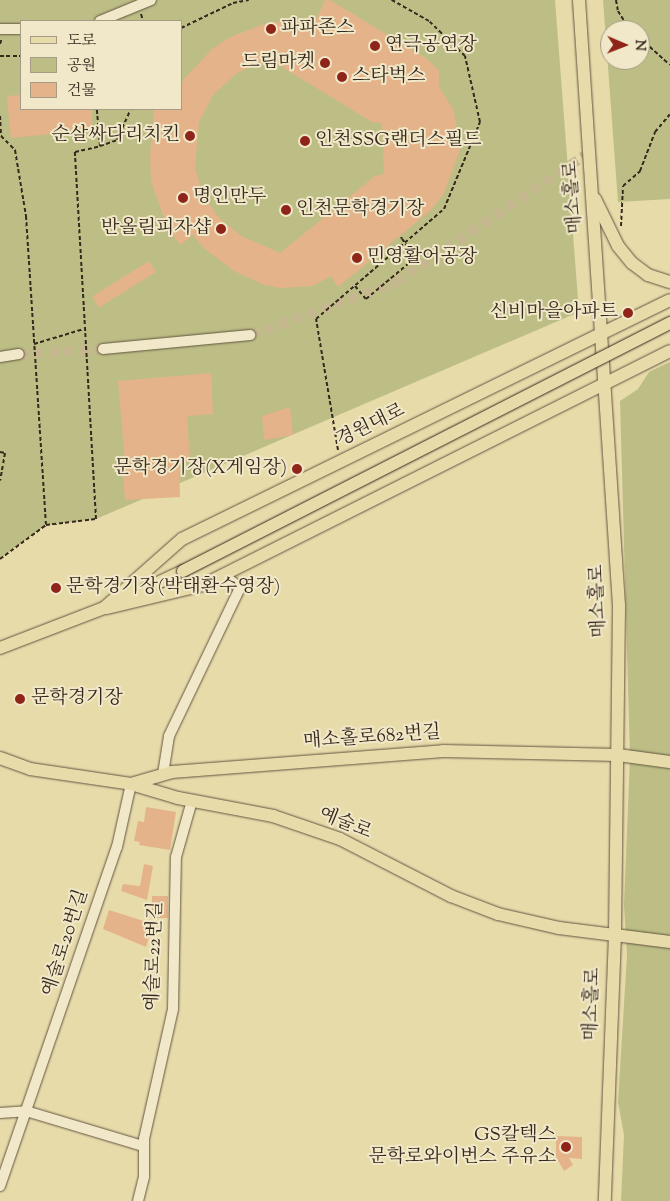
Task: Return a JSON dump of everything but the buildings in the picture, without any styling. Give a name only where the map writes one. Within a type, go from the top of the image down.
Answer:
[{"type":"main road","name":"매소홀로","points":[[579,0],[620,606],[615,935],[605,1201]]},
{"type":"main road","points":[[592,193],[618,246],[632,263],[648,275],[670,282]]},
{"type":"main road","name":"경원대로","points":[[104,608],[182,539],[602,335],[670,300]]},
{"type":"main road","name":"경원대로","points":[[2,646],[104,608],[184,571],[670,323]]},
{"type":"main road","name":"경원대로","points":[[104,608],[203,585],[670,352]]},
{"type":"main road","name":"매소홀로682번길","points":[[131,784],[163,774],[443,752],[618,755],[670,762]]},
{"type":"main road","name":"예술로","points":[[0,758],[30,769],[131,784],[192,801],[273,816],[340,839],[452,896],[498,914],[560,928],[670,942]]},
{"type":"street","points":[[102,20],[151,0]]},
{"type":"street","points":[[0,28],[20,29]]},
{"type":"street","points":[[103,348],[250,335]]},
{"type":"street","points":[[0,357],[19,354]]},
{"type":"street","points":[[163,774],[169,736],[240,588],[224,575]]},
{"type":"street","name":"예술로20번길","points":[[0,1186],[117,847],[131,784]]},
{"type":"street","name":"예술로22번길","points":[[138,1201],[144,1177],[143,1146],[173,1009],[176,857],[192,801]]},
{"type":"street","points":[[0,1113],[26,1112],[143,1146]]},
{"type":"path","points":[[182,28],[233,3],[249,0]]},
{"type":"path","points":[[340,462],[316,320],[444,209],[480,122],[465,56],[429,21],[392,0]]},
{"type":"path","points":[[616,0],[618,11],[624,20]]},
{"type":"path","points":[[650,47],[670,65]]},
{"type":"path","points":[[0,56],[20,56]]},
{"type":"path","points":[[97,110],[100,146]]},
{"type":"path","points":[[0,559],[46,525],[96,519],[75,152],[116,140],[131,110]]},
{"type":"path","points":[[618,246],[623,186],[640,171],[654,132],[670,114]]},
{"type":"path","points":[[0,116],[2,136],[15,150],[26,216],[46,525]]},
{"type":"path","points":[[355,286],[366,299],[415,258],[401,237]]},
{"type":"path","points":[[34,344],[84,329]]},
{"type":"path","points":[[0,452],[5,453],[0,481]]},
{"type":"green space","name":"인천문학경기장","points":[[0,0],[555,0],[579,312],[96,519],[46,525],[0,559]]},
{"type":"green space","points":[[603,0],[670,0],[670,199],[618,202],[608,70],[650,70],[650,20],[604,20]]},
{"type":"green space","points":[[670,362],[670,1201],[621,1201],[624,1135],[618,1102],[627,955],[624,905],[630,757],[620,401],[638,389],[649,372]]},
{"type":"tunnel","points":[[250,335],[395,283],[590,152]]},
{"type":"tunnel","points":[[19,354],[103,349]]},
{"type":"place","name":"파파존스","points":[[271,29]]},
{"type":"place","name":"연극공연장","points":[[375,46]]},
{"type":"place","name":"드림마켓","points":[[325,63]]},
{"type":"place","name":"스타벅스","points":[[342,77]]},
{"type":"place","name":"순살싸다리치킨","points":[[190,136]]},
{"type":"place","name":"인천SSG랜더스필드","points":[[305,141]]},
{"type":"place","name":"명인만두","points":[[183,198]]},
{"type":"place","name":"인천문학경기장","points":[[286,210]]},
{"type":"place","name":"반올림피자샵","points":[[221,229]]},
{"type":"place","name":"민영활어공장","points":[[357,258]]},
{"type":"place","name":"신비마을아파트","points":[[628,313]]},
{"type":"place","name":"문학경기장(X게임장)","points":[[297,469]]},
{"type":"place","name":"문학경기장(박태환수영장)","points":[[56,588]]},
{"type":"place","name":"문학경기장","points":[[20,699]]},
{"type":"place","name":"GS칼텍스 문학로와이번스 주유소","points":[[566,1147]]}]
